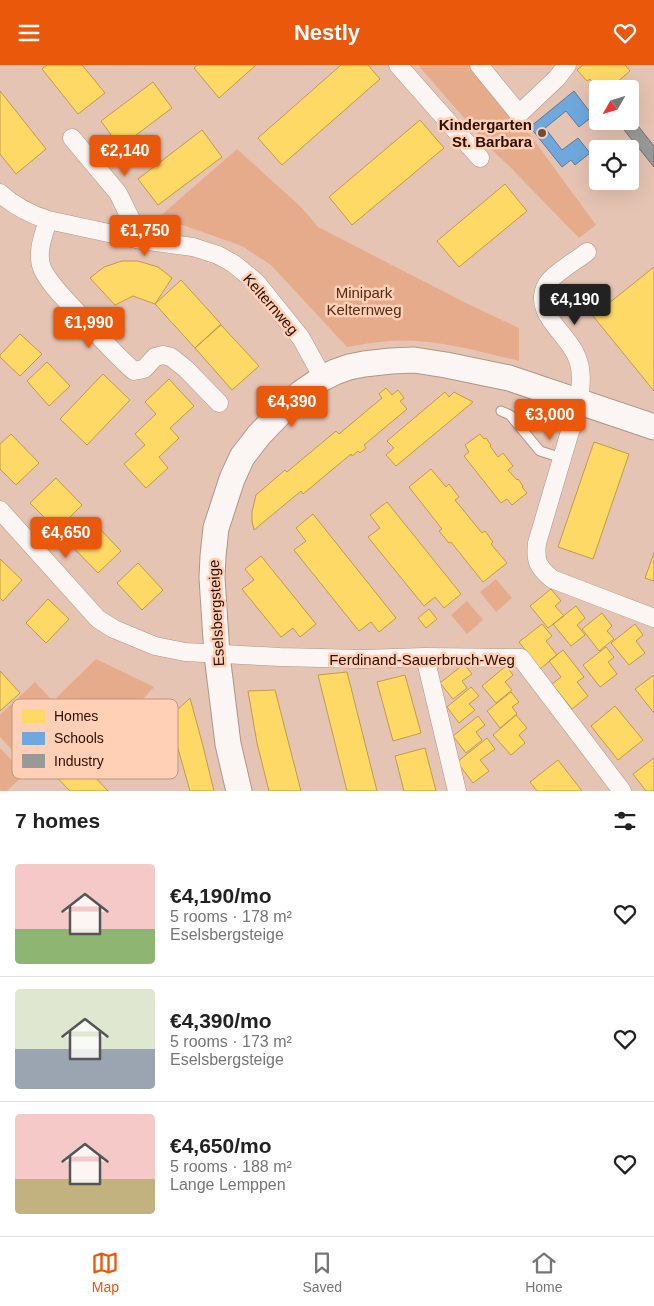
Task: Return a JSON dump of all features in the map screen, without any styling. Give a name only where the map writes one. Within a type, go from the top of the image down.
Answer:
[{"type":"street","points":[[398,65],[480,157]]},
{"type":"street","points":[[479,65],[519,114],[557,78],[567,65]]},
{"type":"street","points":[[72,139],[118,193],[141,240]]},
{"type":"street","name":"Kelternweg","points":[[0,193],[18,207],[48,220],[141,240],[193,247],[218,255],[234,264],[256,282],[301,338],[323,378]]},
{"type":"street","points":[[48,220],[40,245],[41,267],[51,283],[113,351],[134,371],[144,369],[155,357],[163,355],[171,357],[186,369],[219,403]]},
{"type":"street","points":[[587,252],[548,283],[542,297],[545,312],[576,354],[580,367],[581,381],[579,401],[537,543],[537,562],[552,579],[654,618]]},
{"type":"street","name":"Eselsbergsteige","points":[[239,791],[228,744],[216,655],[212,578],[216,528],[232,479],[242,457],[274,418],[301,393],[323,378],[349,367],[414,360],[509,378],[654,427]]},
{"type":"street","name":"Ferdinand-Sauerbruch-Weg","points":[[0,510],[98,619],[114,629],[155,646],[185,653],[216,655],[362,659],[425,657],[521,658],[622,791]]},
{"type":"street","points":[[425,657],[457,791]]},
{"type":"lane","points":[[501,411],[510,415],[540,451],[562,458]]},
{"type":"green space","points":[[418,65],[476,65],[517,117],[596,225],[579,238],[492,150]]},
{"type":"green space","name":"Minipark Kelternweg","points":[[237,149],[301,207],[318,227],[519,328],[519,361],[429,342],[390,341],[347,347],[271,265],[242,246],[183,225],[150,225]]},
{"type":"green space","points":[[496,579],[512,598],[496,612],[480,592]]},
{"type":"green space","points":[[467,601],[483,620],[467,634],[451,615]]},
{"type":"green space","points":[[96,659],[154,687],[143,699],[56,698]]},
{"type":"green space","points":[[35,682],[51,699],[17,699]]},
{"type":"green space","points":[[12,704],[12,750],[0,737],[0,715]]},
{"type":"green space","points":[[0,748],[12,760],[12,779],[20,779],[7,791],[0,791]]},
{"type":"building: Homes","points":[[47,65],[82,65],[105,93],[78,114],[42,69]]},
{"type":"building: Homes","points":[[198,65],[256,65],[219,98],[194,68]]},
{"type":"building: Homes","points":[[341,65],[368,65],[380,79],[282,165],[258,138]]},
{"type":"building: Homes","points":[[583,65],[625,65],[630,71],[620,80],[590,79],[587,81],[577,70]]},
{"type":"building: Homes","points":[[153,82],[172,108],[120,147],[101,121]]},
{"type":"building: Homes","points":[[0,91],[46,149],[16,174],[0,154]]},
{"type":"building: Homes","points":[[420,120],[444,148],[352,225],[329,197]]},
{"type":"building: Homes","points":[[202,130],[222,157],[158,205],[138,179]]},
{"type":"building: Homes","points":[[505,184],[527,211],[459,267],[437,241]]},
{"type":"building: Homes","points":[[122,261],[138,261],[158,267],[172,278],[155,304],[133,296],[115,305],[90,278],[104,267]]},
{"type":"building: Homes","points":[[654,267],[654,391],[593,316]]},
{"type":"building: Homes","points":[[181,280],[221,324],[195,348],[155,304]]},
{"type":"building: Homes","points":[[221,325],[259,366],[232,390],[195,348]]},
{"type":"building: Homes","points":[[20,334],[42,354],[20,376],[0,355]]},
{"type":"building: Homes","points":[[47,362],[70,386],[49,406],[27,381]]},
{"type":"building: Homes","points":[[103,374],[130,400],[87,445],[60,419]]},
{"type":"building: Homes","points":[[169,379],[194,406],[170,428],[179,438],[159,457],[168,468],[146,488],[124,464],[145,445],[135,434],[156,414],[145,402]]},
{"type":"building: Homes","points":[[386,388],[392,395],[398,390],[404,398],[400,401],[407,409],[364,445],[366,448],[360,453],[358,451],[352,456],[351,454],[303,494],[301,491],[254,530],[252,512],[256,495],[336,431],[339,434],[382,398],[379,394]]},
{"type":"building: Homes","points":[[445,392],[449,397],[454,392],[473,402],[396,466],[386,455],[394,448],[387,441]]},
{"type":"building: Homes","points":[[11,434],[39,463],[16,485],[0,469],[0,444]]},
{"type":"building: Homes","points":[[480,434],[484,439],[486,438],[498,457],[503,453],[513,466],[508,470],[518,479],[527,493],[512,505],[507,499],[501,503],[464,456],[469,452],[465,445]]},
{"type":"building: Homes","points":[[594,442],[629,454],[593,559],[558,547]]},
{"type":"building: Homes","points":[[431,469],[446,487],[449,484],[459,497],[455,500],[482,533],[485,531],[493,542],[491,544],[507,563],[483,582],[451,542],[449,543],[439,531],[442,529],[409,487]]},
{"type":"building: Homes","points":[[56,478],[82,505],[57,530],[30,503]]},
{"type":"building: Homes","points":[[387,502],[461,594],[444,608],[435,597],[424,606],[368,537],[380,528],[370,515]]},
{"type":"building: Homes","points":[[313,514],[396,618],[379,632],[371,622],[359,631],[294,550],[306,541],[296,528]]},
{"type":"building: Homes","points":[[94,523],[121,551],[98,573],[71,545]]},
{"type":"building: Homes","points":[[654,553],[654,581],[645,578]]},
{"type":"building: Homes","points":[[261,556],[316,624],[300,637],[293,628],[281,637],[242,589],[254,580],[245,569]]},
{"type":"building: Homes","points":[[0,559],[22,580],[3,601],[0,598]]},
{"type":"building: Homes","points":[[138,563],[163,590],[142,610],[117,583]]},
{"type":"building: Homes","points":[[551,589],[561,601],[555,606],[564,616],[548,628],[530,606]]},
{"type":"building: Homes","points":[[48,599],[69,619],[46,643],[26,623]]},
{"type":"building: Homes","points":[[576,606],[585,618],[577,625],[585,635],[571,646],[553,624]]},
{"type":"building: Homes","points":[[429,609],[437,619],[426,628],[418,618]]},
{"type":"building: Homes","points":[[602,613],[612,626],[607,631],[614,639],[599,651],[582,629]]},
{"type":"building: Homes","points":[[542,624],[552,636],[546,641],[557,655],[540,669],[519,642]]},
{"type":"building: Homes","points":[[635,624],[643,635],[636,641],[645,653],[629,665],[611,643]]},
{"type":"building: Homes","points":[[606,647],[614,657],[608,662],[617,674],[600,687],[583,665]]},
{"type":"building: Homes","points":[[563,650],[584,677],[577,682],[588,696],[572,709],[552,684],[561,677],[549,661]]},
{"type":"building: Homes","points":[[464,664],[472,674],[462,681],[467,688],[453,699],[440,683]]},
{"type":"building: Homes","points":[[506,666],[513,675],[505,682],[512,690],[496,703],[482,686]]},
{"type":"building: Homes","points":[[0,671],[20,693],[0,711]]},
{"type":"building: Homes","points":[[347,672],[377,791],[347,791],[318,675]]},
{"type":"building: Homes","points":[[405,675],[421,733],[393,741],[377,682]]},
{"type":"building: Homes","points":[[654,675],[654,713],[635,689]]},
{"type":"building: Homes","points":[[471,687],[479,696],[469,704],[475,710],[459,723],[447,707]]},
{"type":"building: Homes","points":[[275,690],[301,791],[269,791],[257,743],[248,691]]},
{"type":"building: Homes","points":[[511,692],[519,702],[512,707],[517,714],[500,728],[487,711]]},
{"type":"building: Homes","points":[[190,698],[214,791],[190,791],[178,749],[178,709]]},
{"type":"building: Homes","points":[[615,706],[643,740],[618,760],[591,726]]},
{"type":"building: Homes","points":[[516,715],[527,728],[519,735],[525,743],[511,755],[493,735]]},
{"type":"building: Homes","points":[[478,716],[485,725],[476,732],[482,740],[466,753],[453,736]]},
{"type":"building: Homes","points":[[487,738],[495,749],[480,760],[489,771],[473,783],[457,762]]},
{"type":"building: Homes","points":[[425,748],[436,791],[404,791],[395,756]]},
{"type":"building: Homes","points":[[654,758],[654,791],[646,791],[633,774]]},
{"type":"building: Homes","points":[[558,760],[582,791],[537,791],[530,782]]},
{"type":"building: Homes","points":[[58,779],[97,779],[108,791],[70,791]]},
{"type":"building: Schools","name":"Kindergarten St. Barbara","points":[[574,91],[589,111],[589,119],[579,127],[566,111],[545,128],[562,150],[578,138],[589,154],[575,165],[571,160],[562,167],[530,127]]},
{"type":"building: Industry","points":[[639,127],[654,146],[654,167],[639,148],[639,140],[632,140],[624,130],[639,130]]},
{"type":"place","name":"Kindergarten St. Barbara","points":[[542,133]]}]
